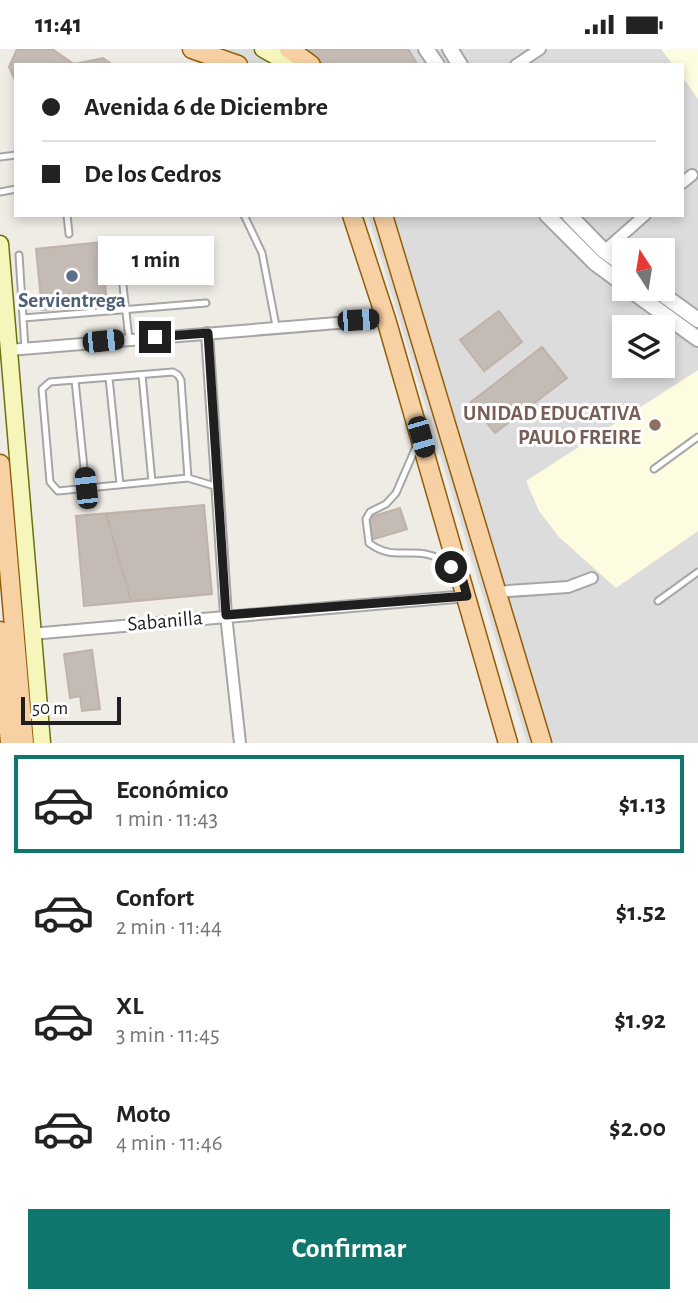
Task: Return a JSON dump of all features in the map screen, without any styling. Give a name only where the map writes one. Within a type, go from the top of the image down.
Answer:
[{"type":"main road","points":[[192,49],[232,63]]},
{"type":"main road","points":[[263,49],[288,63]]},
{"type":"main road","points":[[289,49],[308,63]]},
{"type":"main road","points":[[353,217],[421,437],[508,743]]},
{"type":"main road","points":[[384,217],[542,743]]},
{"type":"main road","points":[[0,244],[17,350],[31,634],[42,743]]},
{"type":"main road","points":[[0,464],[24,743]]},
{"type":"main road","points":[[0,631],[10,743]]},
{"type":"street","points":[[519,63],[540,49]]},
{"type":"street","points":[[684,181],[692,175]]},
{"type":"street","points":[[549,217],[595,263],[612,275]]},
{"type":"street","points":[[571,217],[612,257]]},
{"type":"street","points":[[604,251],[643,217]]},
{"type":"street","points":[[646,301],[698,339]]},
{"type":"street","points":[[672,301],[698,320]]},
{"type":"street","points":[[17,350],[276,326],[386,319]]},
{"type":"street","points":[[208,333],[226,615],[240,743]]},
{"type":"street","points":[[495,592],[568,587],[592,578]]},
{"type":"street","name":"Sabanilla","points":[[31,634],[467,596]]},
{"type":"lane","points":[[67,217],[69,234]]},
{"type":"lane","points":[[245,217],[262,253],[276,326]]},
{"type":"lane","points":[[119,250],[128,339]]},
{"type":"lane","points":[[17,350],[23,318],[19,255]]},
{"type":"lane","points":[[23,318],[206,303]]},
{"type":"lane","points":[[188,478],[181,380],[178,375],[173,372],[50,382],[42,389],[50,482],[58,491],[188,478],[218,487]]},
{"type":"lane","points":[[142,375],[152,482]]},
{"type":"lane","points":[[109,378],[120,485]]},
{"type":"lane","points":[[75,380],[86,488]]},
{"type":"lane","points":[[421,437],[396,493],[386,504],[370,512],[366,519],[369,543],[380,552],[427,552],[460,570]]},
{"type":"lane","points":[[654,469],[698,437]]},
{"type":"lane","points":[[658,601],[698,572]]},
{"type":"shaded area","points":[[204,49],[698,49],[698,743],[527,743],[369,217],[684,217],[684,63],[250,63]]},
{"type":"shaded area","points":[[661,49],[698,49],[698,99],[684,79],[684,63],[672,63]]},
{"type":"shaded area","name":"UNIDAD EDUCATIVA PAULO FREIRE","points":[[698,370],[698,531],[616,588],[559,537],[539,511],[526,481]]},
{"type":"building","points":[[17,49],[52,49],[73,63],[14,63],[14,78],[9,67]]},
{"type":"building","points":[[307,49],[408,49],[417,63],[322,63]]},
{"type":"building","points":[[103,58],[110,63],[79,63]]},
{"type":"building","name":"Servientrega","points":[[101,242],[107,304],[42,310],[36,249]]},
{"type":"building","points":[[499,311],[522,342],[484,371],[460,340]]},
{"type":"building","points":[[542,347],[567,378],[495,433],[471,402]]},
{"type":"building","points":[[204,505],[212,594],[84,606],[76,516]]},
{"type":"building","points":[[204,505],[212,594],[131,601],[106,514]]},
{"type":"building","points":[[400,508],[407,529],[374,539],[367,518]]},
{"type":"building","points":[[92,650],[100,709],[82,711],[80,696],[70,698],[64,654]]},
{"type":"place","name":"Servientrega","points":[[72,276]]},
{"type":"place","name":"UNIDAD EDUCATIVA PAULO FREIRE","points":[[655,425]]},
{"type":"route","points":[[155,337],[208,333],[226,615],[467,596],[460,570],[451,567]]}]
